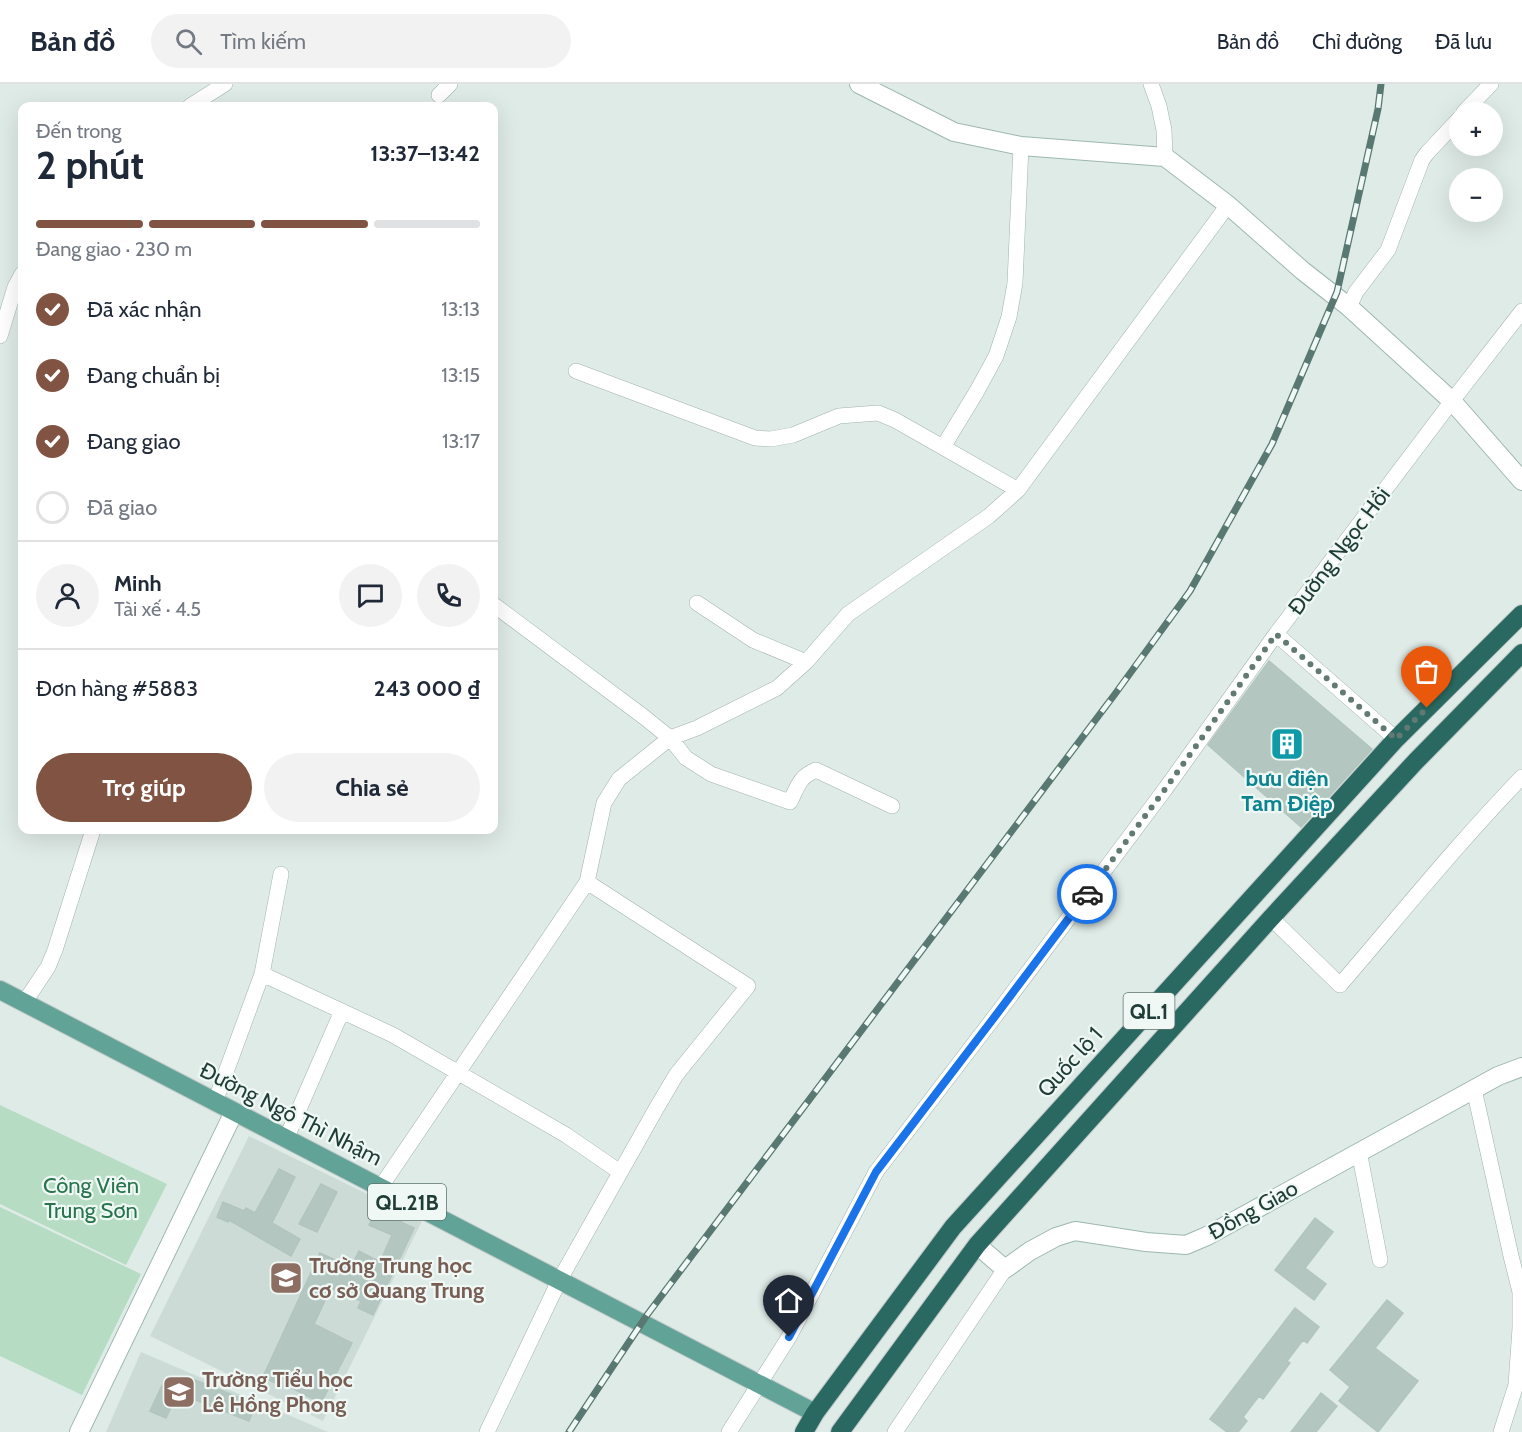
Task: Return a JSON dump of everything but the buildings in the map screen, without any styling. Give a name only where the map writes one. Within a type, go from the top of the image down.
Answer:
[{"type":"highway","name":"Quốc lộ 1","points":[[804,1432],[815,1413],[953,1227],[1396,739],[1522,614]]},
{"type":"highway","name":"QL.1","points":[[841,1430],[977,1245],[1271,918],[1416,761],[1522,653]]},
{"type":"highway","points":[[815,1413],[841,1430]]},
{"type":"main road","name":"Đường Ngô Thì Nhậm","points":[[0,990],[815,1413]]},
{"type":"street","points":[[859,84],[954,132],[1021,146],[1166,157],[1228,205],[1303,271],[1349,307],[1452,400],[1522,481]]},
{"type":"street","points":[[1151,84],[1164,130],[1166,157]]},
{"type":"street","points":[[1474,102],[1491,84]]},
{"type":"street","points":[[196,102],[221,85]]},
{"type":"street","points":[[1349,307],[1356,292],[1388,250],[1422,160],[1449,130]]},
{"type":"street","points":[[943,447],[996,356],[1009,317],[1015,283],[1021,146]]},
{"type":"street","points":[[380,1188],[587,882],[604,803],[618,780],[670,738],[698,728],[777,688],[806,662],[848,614],[989,516],[1018,490],[1228,205]]},
{"type":"street","points":[[0,336],[18,281]]},
{"type":"street","name":"Đường Ngọc Hồi","points":[[729,1432],[789,1337],[876,1172],[1166,788],[1276,634],[1522,311]]},
{"type":"street","points":[[576,371],[755,438],[771,439],[793,435],[839,416],[878,413],[895,420],[1018,490]]},
{"type":"street","points":[[697,603],[753,640],[806,662]]},
{"type":"street","points":[[498,608],[670,738],[686,758],[711,774],[790,802],[801,779],[816,770],[892,806]]},
{"type":"street","points":[[1276,634],[1396,739]]},
{"type":"street","points":[[1271,918],[1340,985],[1448,858],[1522,777]]},
{"type":"street","points":[[24,1003],[48,968],[92,834]]},
{"type":"street","points":[[215,1102],[262,974],[281,874]]},
{"type":"street","points":[[487,1432],[559,1281],[676,1076],[748,986],[587,882]]},
{"type":"street","points":[[262,974],[393,1035],[566,1135],[620,1172]]},
{"type":"street","points":[[286,1139],[342,1011]]},
{"type":"street","name":"Đồng Giao","points":[[1005,1269],[1030,1251],[1056,1237],[1075,1231],[1146,1242],[1186,1245],[1207,1236],[1498,1076],[1522,1067]]},
{"type":"street","points":[[1474,1089],[1510,1256],[1521,1291],[1516,1385],[1501,1432]]},
{"type":"street","points":[[79,1432],[234,1112]]},
{"type":"street","points":[[1359,1151],[1380,1260]]},
{"type":"street","points":[[895,1432],[1005,1269],[977,1245]]},
{"type":"shaded area","name":"Trường Trung học cơ sở Quang Trung","points":[[249,1136],[422,1221],[323,1421],[150,1336]]},
{"type":"shaded area","name":"Trường Tiểu học Lê Hồng Phong","points":[[141,1352],[328,1432],[106,1432]]},
{"type":"green space","name":"Công Viên Trung Sơn","points":[[0,1105],[167,1184],[126,1265],[0,1204]]},
{"type":"green space","points":[[0,1207],[141,1274],[82,1395],[0,1356]]},
{"type":"railway","points":[[569,1432],[647,1315],[1115,694],[1190,591],[1272,444],[1337,292],[1378,109],[1381,84]]},
{"type":"way so far","points":[[1087,894],[1276,634],[1396,739],[1427,708]]},
{"type":"place","name":"bưu điện Tam Điệp","points":[[1287,744]]},
{"type":"place","name":"Trường Trung học cơ sở Quang Trung","points":[[286,1278]]},
{"type":"place","name":"Trường Tiểu học Lê Hồng Phong","points":[[179,1392]]},
{"type":"route","points":[[789,1337],[876,1172],[1087,894]]}]
